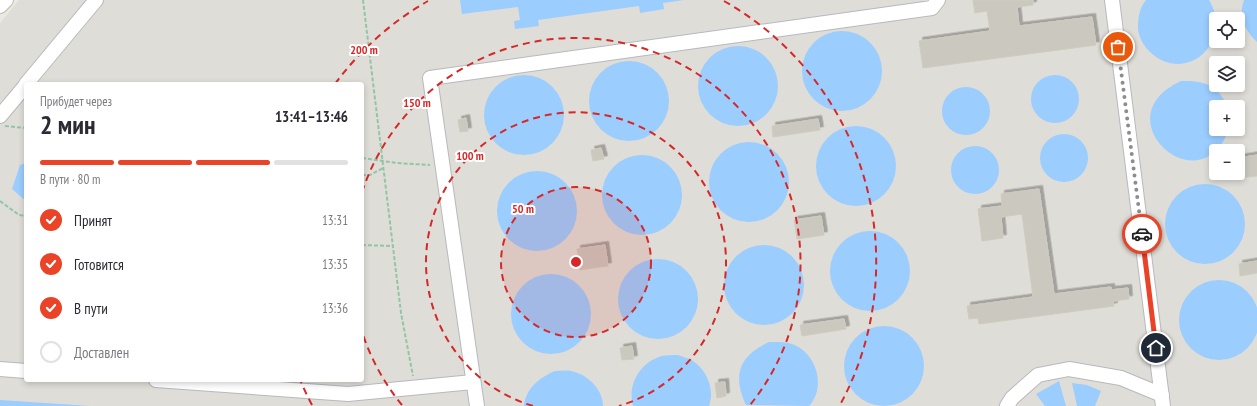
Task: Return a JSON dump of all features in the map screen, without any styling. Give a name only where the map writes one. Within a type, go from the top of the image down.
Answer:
[{"type":"lane","points":[[0,6],[6,0]]},
{"type":"lane","points":[[28,82],[96,0]]},
{"type":"lane","points":[[477,406],[430,78],[932,8],[938,0]]},
{"type":"lane","points":[[1112,0],[1162,401]]},
{"type":"lane","points":[[0,116],[24,86]]},
{"type":"lane","points":[[0,369],[24,371]]},
{"type":"lane","points":[[1007,406],[1012,398],[1038,375],[1070,369],[1121,378],[1162,401]]},
{"type":"lane","points":[[183,382],[348,394],[473,382]]},
{"type":"path","points":[[363,0],[400,313],[415,387]]},
{"type":"path","points":[[0,125],[24,128]]},
{"type":"path","points":[[364,158],[442,166]]},
{"type":"path","points":[[364,175],[370,175],[383,168]]},
{"type":"path","points":[[0,201],[19,215],[24,216]]},
{"type":"path","points":[[364,245],[392,246]]},
{"type":"shaded area","points":[[19,0],[1257,0],[1257,406],[0,406],[0,23]]},
{"type":"water","points":[[460,0],[684,0],[663,3],[664,9],[640,13],[639,6],[538,20],[539,26],[515,29],[514,21],[520,20],[518,7],[462,14]]},
{"type":"water","points":[[1146,0],[1209,0],[1214,12],[1209,12],[1209,46],[1203,54],[1192,61],[1178,64],[1164,61],[1150,52],[1142,42],[1138,29],[1140,10]]},
{"type":"water","points":[[1244,0],[1257,0],[1257,42],[1246,28],[1245,12],[1242,12]]},
{"type":"water","points":[[842,31],[857,34],[870,43],[879,56],[882,71],[879,86],[870,99],[857,108],[842,111],[827,108],[814,99],[805,86],[802,71],[805,56],[814,43],[827,34]]},
{"type":"water","points":[[738,46],[753,49],[766,58],[775,71],[778,86],[775,101],[766,114],[753,123],[738,126],[723,123],[710,114],[701,101],[698,86],[701,71],[710,58],[723,49]]},
{"type":"water","points":[[629,61],[644,64],[657,73],[666,86],[669,101],[666,116],[657,129],[644,138],[629,141],[614,138],[601,129],[592,116],[589,101],[592,86],[601,73],[614,64]]},
{"type":"water","points":[[524,75],[539,78],[552,87],[561,100],[564,115],[561,130],[552,143],[539,152],[524,155],[509,152],[496,143],[487,130],[484,115],[487,100],[496,87],[509,78]]},
{"type":"water","points":[[1055,75],[1064,77],[1072,82],[1077,90],[1079,99],[1077,108],[1072,116],[1064,121],[1055,123],[1046,121],[1038,116],[1033,108],[1031,99],[1033,90],[1038,82],[1046,77]]},
{"type":"water","points":[[1181,81],[1197,82],[1209,85],[1209,92],[1218,92],[1224,100],[1209,100],[1209,136],[1225,136],[1220,144],[1209,144],[1209,154],[1198,160],[1180,158],[1164,148],[1153,133],[1150,115],[1159,97]]},
{"type":"water","points":[[961,87],[971,87],[983,94],[990,106],[990,116],[983,128],[971,135],[961,135],[953,131],[946,124],[942,116],[942,106],[946,98],[953,91]]},
{"type":"water","points":[[856,126],[871,129],[884,138],[893,151],[896,166],[893,181],[884,194],[871,203],[856,206],[841,203],[828,194],[819,181],[816,166],[819,151],[828,138],[841,129]]},
{"type":"water","points":[[1064,134],[1073,136],[1081,141],[1086,149],[1088,158],[1086,167],[1081,175],[1073,180],[1064,182],[1055,180],[1047,175],[1042,167],[1040,158],[1042,149],[1047,141],[1055,136]]},
{"type":"water","points":[[749,142],[764,145],[777,154],[786,167],[789,182],[786,197],[777,210],[764,219],[749,222],[734,219],[721,210],[712,197],[709,182],[712,167],[721,154],[734,145]]},
{"type":"water","points":[[970,146],[980,146],[992,153],[999,165],[999,175],[992,187],[980,194],[970,194],[962,190],[955,183],[951,175],[951,165],[955,157],[962,150]]},
{"type":"water","points":[[642,155],[657,158],[670,167],[679,180],[682,195],[679,210],[670,223],[657,232],[642,235],[627,232],[614,223],[605,210],[602,195],[605,180],[614,167],[627,158]]},
{"type":"water","points":[[24,164],[24,199],[12,189],[20,165]]},
{"type":"water","points":[[537,171],[552,174],[565,183],[574,196],[577,211],[574,226],[565,239],[552,248],[537,251],[522,248],[509,239],[500,226],[497,211],[500,196],[509,183],[522,174]]},
{"type":"water","points":[[1205,184],[1220,187],[1233,196],[1242,209],[1245,224],[1242,239],[1233,252],[1220,261],[1205,264],[1190,261],[1177,252],[1168,239],[1165,224],[1168,209],[1177,196],[1190,187]]},
{"type":"water","points":[[870,231],[885,234],[898,243],[907,256],[910,271],[907,286],[898,299],[885,308],[870,311],[855,308],[842,299],[833,286],[830,271],[833,256],[842,243],[855,234]]},
{"type":"water","points":[[764,245],[779,248],[792,257],[801,270],[804,285],[801,300],[792,313],[779,322],[764,325],[749,322],[736,313],[727,300],[724,285],[727,270],[736,257],[749,248]]},
{"type":"water","points":[[658,259],[673,262],[686,271],[695,284],[698,299],[695,314],[686,327],[673,336],[658,339],[643,336],[630,327],[621,314],[618,299],[621,284],[630,271],[643,262]]},
{"type":"water","points":[[551,274],[566,277],[579,286],[588,299],[591,314],[588,329],[579,342],[566,351],[551,354],[536,351],[523,342],[514,329],[511,314],[514,299],[523,286],[536,277]]},
{"type":"water","points":[[1219,280],[1234,283],[1247,292],[1256,305],[1258,312],[1258,328],[1256,335],[1247,348],[1234,357],[1219,360],[1204,357],[1191,348],[1182,335],[1179,320],[1182,305],[1191,292],[1204,283]]},
{"type":"water","points":[[884,326],[899,329],[912,338],[921,351],[924,366],[921,381],[912,394],[899,403],[884,406],[869,403],[856,394],[847,381],[844,366],[847,351],[856,338],[869,329]]},
{"type":"water","points":[[769,342],[785,342],[792,344],[806,353],[811,360],[815,367],[818,383],[814,399],[809,406],[746,405],[739,384],[741,368],[745,360],[751,354],[759,347]]},
{"type":"water","points":[[678,355],[693,361],[706,375],[711,393],[709,406],[633,406],[632,390],[634,383],[637,375],[647,363],[662,356]]},
{"type":"water","points":[[555,371],[571,371],[583,375],[597,388],[603,406],[524,406],[527,394],[534,384]]},
{"type":"water","points":[[1059,381],[1066,406],[1045,406],[1036,394]]},
{"type":"water","points":[[1072,383],[1087,385],[1101,391],[1095,406],[1077,406]]},
{"type":"water","points":[[0,400],[90,406],[0,406]]},
{"type":"building","points":[[973,0],[1033,0],[1033,5],[1017,7],[1019,26],[1092,17],[1096,45],[923,68],[919,41],[990,31],[987,11],[975,13]]},
{"type":"building","points":[[466,118],[468,131],[460,132],[458,120]]},
{"type":"building","points":[[818,119],[820,130],[773,137],[772,126]]},
{"type":"building","points":[[601,148],[604,159],[593,161],[591,150]]},
{"type":"building","points":[[1257,155],[1257,176],[1245,177],[1245,157]]},
{"type":"building","points":[[1039,189],[1054,294],[1111,287],[1111,290],[1128,288],[1129,299],[1113,301],[1114,306],[979,324],[978,318],[969,319],[967,306],[1033,297],[1022,214],[1001,217],[1003,238],[982,241],[978,209],[1002,206],[1001,194]]},
{"type":"building","points":[[821,216],[824,235],[797,239],[794,220]]},
{"type":"building","points":[[605,245],[608,266],[580,270],[577,249]]},
{"type":"building","points":[[1257,261],[1257,273],[1240,276],[1239,264]]},
{"type":"building","points":[[844,319],[846,329],[802,336],[800,325]]},
{"type":"building","points":[[632,346],[634,359],[622,360],[620,348]]},
{"type":"building","points":[[725,382],[726,396],[717,398],[715,383]]},
{"type":"way so far","points":[[1118,47],[1142,234]]},
{"type":"route","points":[[1142,234],[1156,348]]}]
